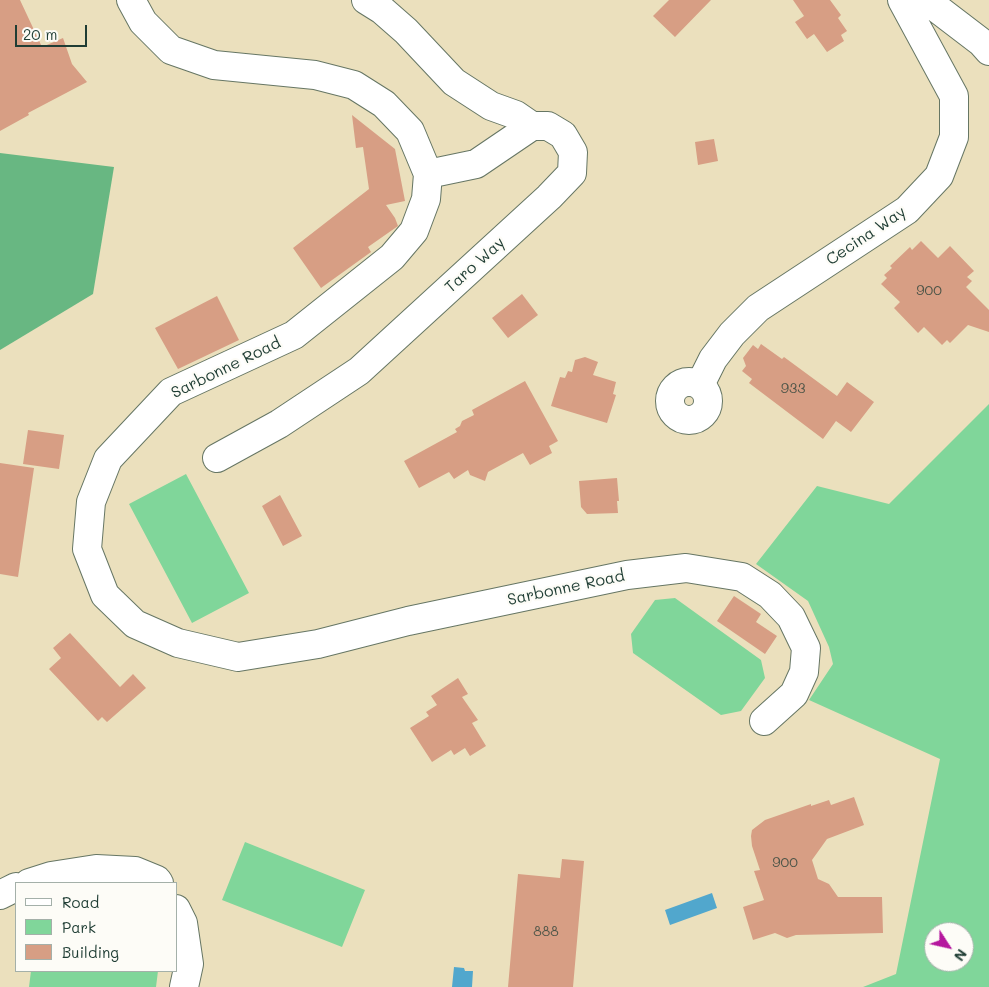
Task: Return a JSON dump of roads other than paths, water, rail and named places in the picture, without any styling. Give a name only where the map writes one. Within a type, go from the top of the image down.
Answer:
[{"type":"street","name":"Sarbonne Road","points":[[131,0],[143,22],[171,50],[214,65],[315,75],[354,85],[384,104],[410,131],[428,174],[426,200],[414,231],[392,257],[294,335],[171,392],[108,459],[91,502],[87,549],[105,595],[135,624],[178,643],[238,658],[318,644],[408,621],[627,575],[686,568],[742,577],[770,594],[791,617],[806,648],[804,672],[794,694],[764,721]]},
{"type":"street","points":[[366,0],[382,10],[406,31],[454,82],[491,106],[516,115],[532,126],[476,164],[428,174]]},
{"type":"street","name":"Cecina Way","points":[[700,385],[713,359],[727,340],[758,308],[907,210],[939,176],[954,137],[954,96],[902,0]]},
{"type":"street","points":[[926,0],[981,42],[989,51]]},
{"type":"street","name":"Taro Way","points":[[217,458],[279,424],[359,371],[550,198],[572,173],[573,152],[563,135],[548,126],[532,126]]},
{"type":"street","points":[[32,882],[51,876],[96,869],[135,871],[158,882]]},
{"type":"street","points":[[0,895],[15,888]]},
{"type":"street","points":[[178,913],[183,923],[188,964],[184,987]]},
{"type":"water","points":[[712,893],[717,908],[670,925],[665,910]]},
{"type":"water","points":[[454,967],[464,968],[465,971],[473,971],[472,987],[452,987]]}]
